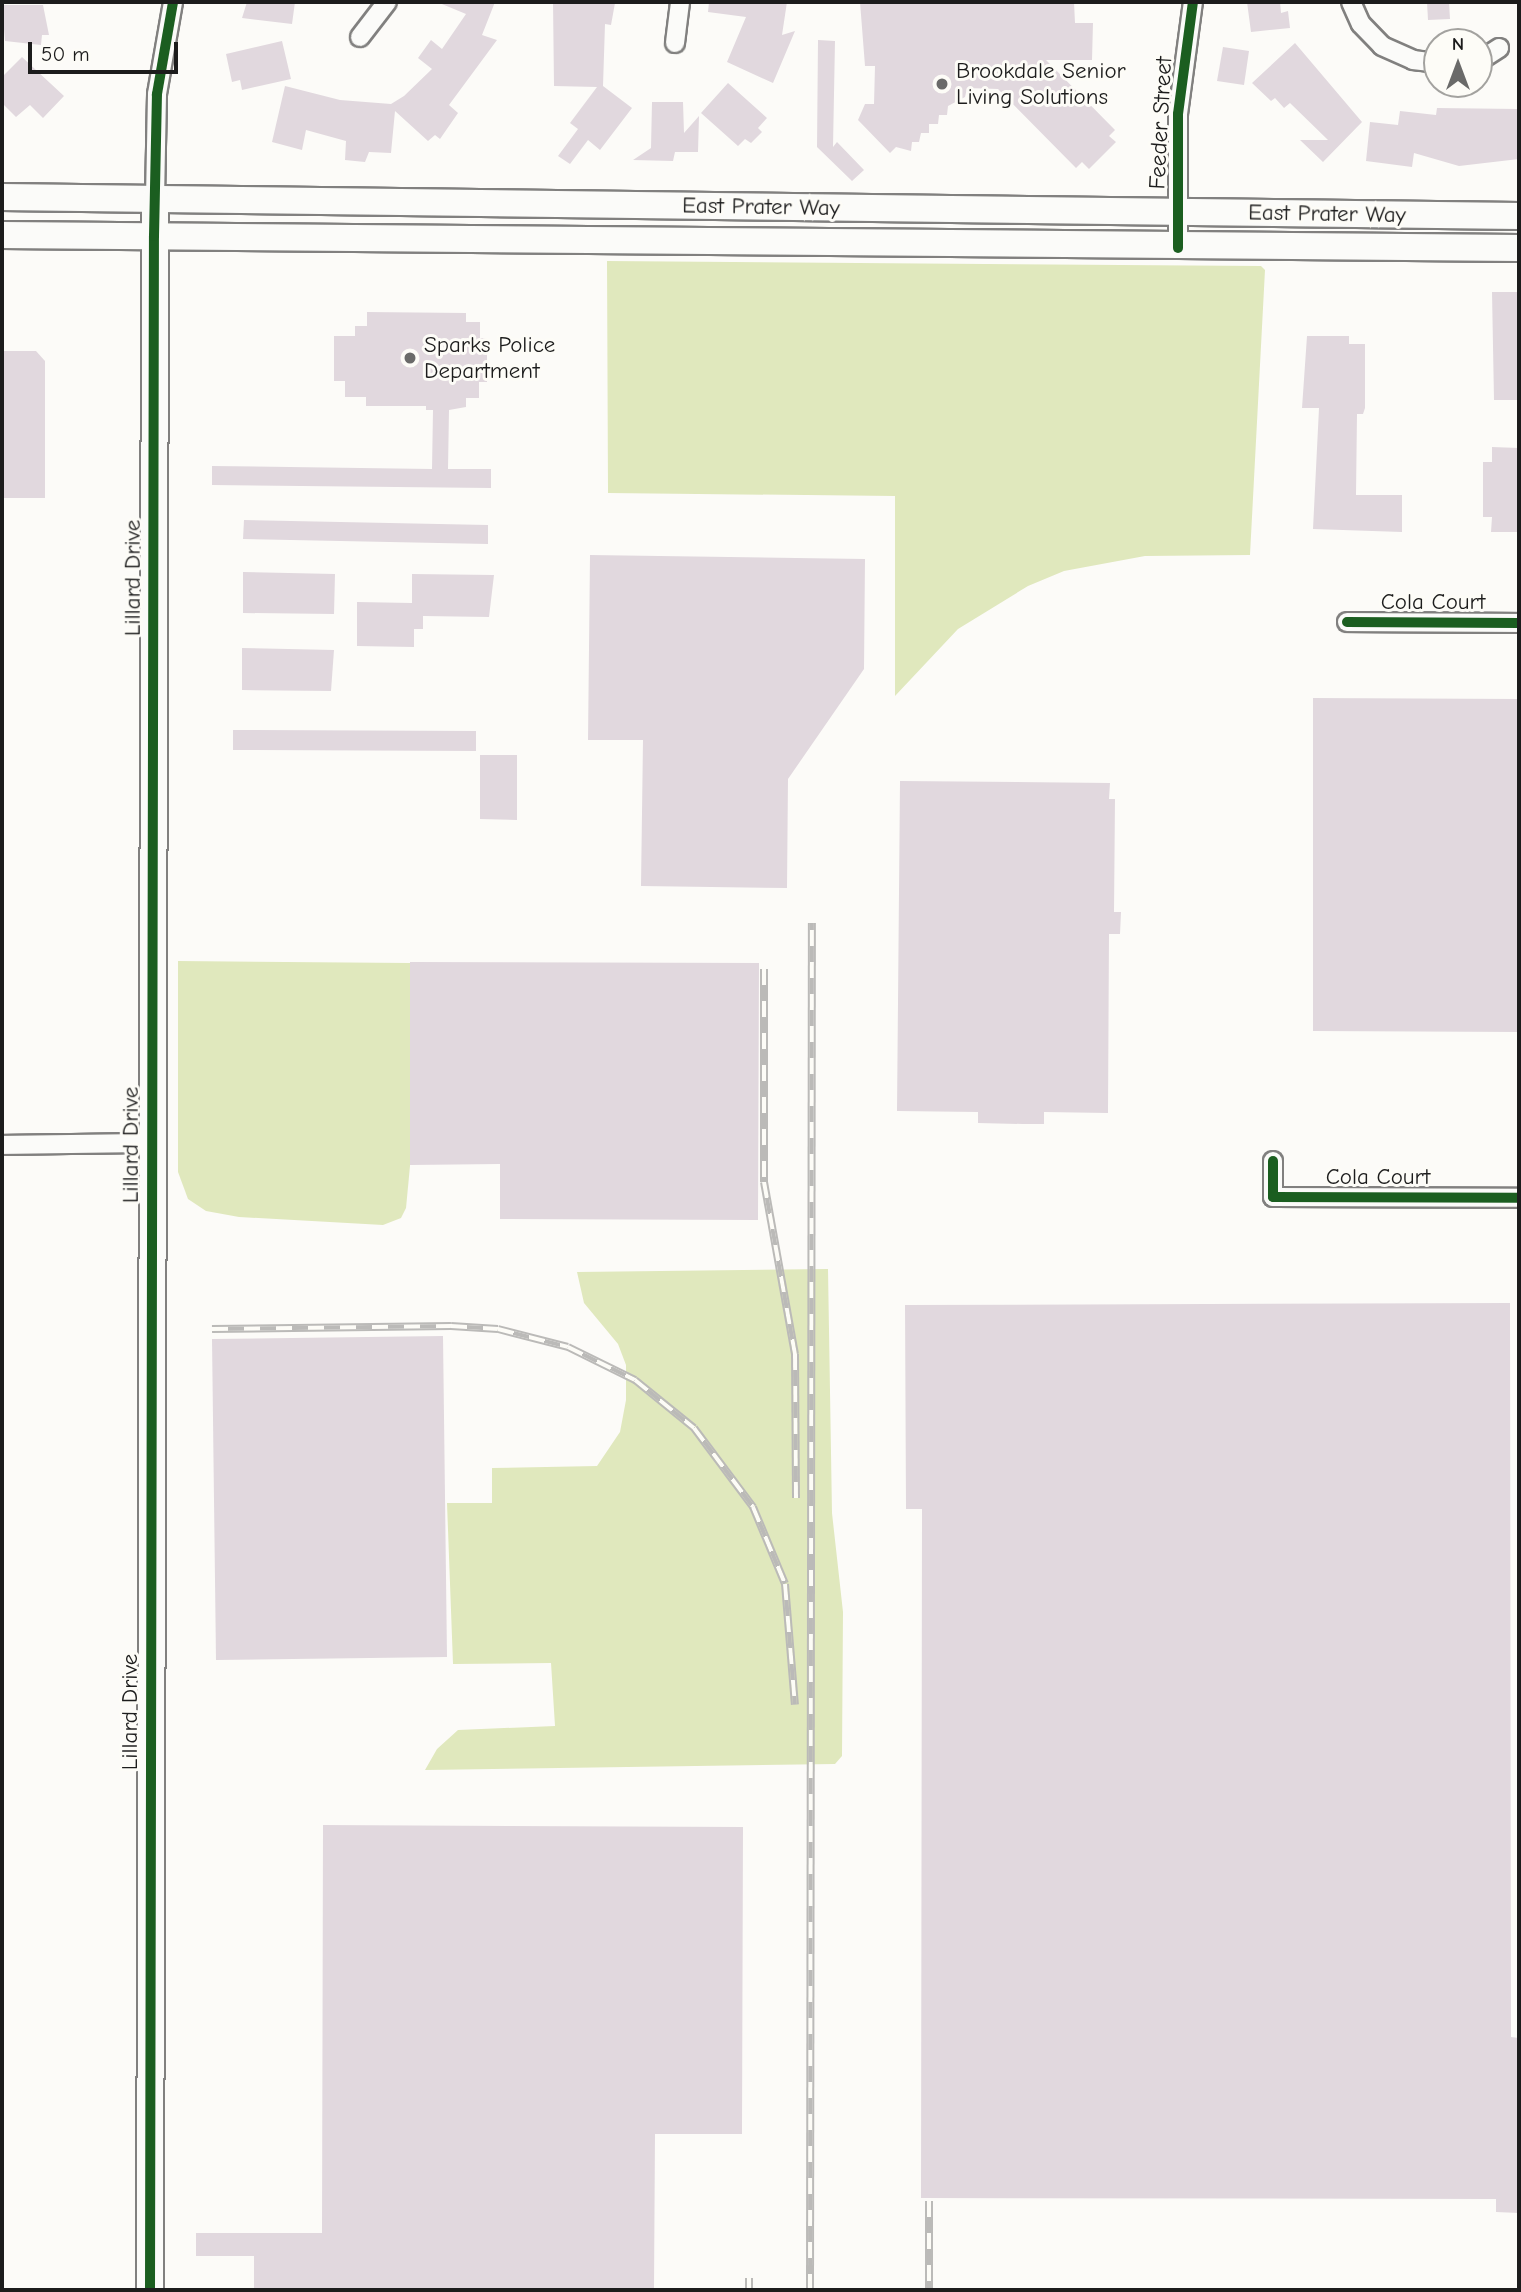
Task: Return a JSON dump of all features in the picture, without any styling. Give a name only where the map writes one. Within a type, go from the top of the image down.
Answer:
[{"type":"main road","name":"East Prater Way","points":[[2,197],[1519,216]]},
{"type":"main road","name":"Lillard Drive","points":[[150,2290],[155,199]]},
{"type":"main road","name":"East Prater Way","points":[[2,235],[1178,248],[1519,248]]},
{"type":"street","name":"Lillard Drive","points":[[155,199],[157,94],[173,2]]},
{"type":"street","points":[[360,37],[387,2]]},
{"type":"street","points":[[675,43],[680,2]]},
{"type":"street","name":"Feeder Street","points":[[1178,248],[1178,114],[1193,2]]},
{"type":"street","points":[[1351,2],[1362,24],[1382,47],[1413,60],[1423,61]]},
{"type":"street","points":[[1493,52],[1499,48]]},
{"type":"street","name":"Cola Court","points":[[1347,622],[1519,623]]},
{"type":"street","points":[[2,1145],[152,1143]]},
{"type":"street","name":"Cola Court","points":[[1273,1161],[1273,1198],[1519,1198]]},
{"type":"green space","points":[[607,261],[1261,266],[1265,270],[1250,555],[1145,556],[1064,571],[1028,586],[958,629],[895,696],[895,496],[608,493]]},
{"type":"green space","points":[[178,961],[410,963],[410,1166],[406,1208],[401,1218],[383,1225],[239,1217],[206,1211],[188,1199],[178,1172]]},
{"type":"green space","points":[[828,1269],[832,1513],[843,1612],[842,1756],[835,1764],[425,1770],[437,1749],[458,1730],[555,1726],[551,1663],[453,1664],[447,1503],[492,1503],[492,1468],[597,1466],[620,1432],[626,1400],[626,1365],[618,1344],[584,1303],[577,1272]]},
{"type":"building","points":[[247,2],[295,2],[292,24],[242,18]]},
{"type":"building","points":[[437,2],[495,2],[482,35],[497,40],[449,105],[458,113],[440,139],[435,135],[428,141],[395,111],[391,153],[369,152],[365,162],[345,160],[346,141],[306,130],[302,150],[272,142],[285,86],[340,100],[391,104],[404,96],[432,69],[418,58],[431,40],[442,49],[466,14]]},
{"type":"building","points":[[553,2],[615,3],[611,25],[605,24],[603,86],[632,108],[600,150],[588,140],[570,164],[558,156],[578,129],[570,123],[597,87],[554,86]]},
{"type":"building","points":[[709,2],[787,2],[782,35],[795,31],[773,83],[727,62],[746,17],[708,12]]},
{"type":"building","name":"Brookdale Senior Living Solutions","points":[[860,2],[1074,2],[1075,23],[1093,23],[1092,60],[1046,60],[1115,130],[1109,136],[1116,142],[1089,169],[1082,162],[1076,168],[998,89],[967,88],[965,97],[948,106],[947,115],[939,115],[938,124],[929,124],[929,133],[921,133],[919,142],[912,142],[911,151],[896,147],[890,153],[858,120],[865,104],[874,104],[875,66],[865,66]]},
{"type":"building","points":[[1247,2],[1280,2],[1281,13],[1288,11],[1290,28],[1251,32]]},
{"type":"building","points":[[1427,2],[1449,2],[1450,19],[1428,20]]},
{"type":"building","points":[[2,5],[43,5],[49,35],[42,35],[41,45],[5,41]]},
{"type":"building","points":[[818,40],[835,41],[833,147],[837,142],[864,170],[852,181],[817,147]]},
{"type":"building","points":[[282,41],[291,79],[242,90],[240,80],[232,82],[226,54]]},
{"type":"building","points":[[1295,43],[1362,122],[1323,162],[1300,140],[1328,140],[1290,103],[1284,108],[1275,98],[1271,101],[1252,83]]},
{"type":"building","points":[[1223,47],[1249,51],[1244,85],[1217,81]]},
{"type":"building","points":[[22,57],[64,96],[43,118],[30,105],[16,117],[2,103],[2,77]]},
{"type":"building","points":[[728,83],[767,118],[758,128],[762,132],[751,143],[745,139],[738,146],[701,113]]},
{"type":"building","points":[[652,102],[683,102],[684,133],[699,116],[698,152],[675,152],[673,161],[633,160],[651,148]]},
{"type":"building","points":[[1437,108],[1518,109],[1519,159],[1459,166],[1414,153],[1412,167],[1366,161],[1370,122],[1398,125],[1400,111],[1436,115]]},
{"type":"building","points":[[1492,292],[1519,292],[1519,400],[1494,400]]},
{"type":"building","name":"Sparks Police Department","points":[[367,312],[466,313],[466,322],[480,322],[480,338],[487,338],[487,382],[479,382],[479,398],[466,398],[466,407],[449,410],[448,469],[491,469],[491,488],[212,485],[212,466],[432,469],[433,410],[426,410],[426,406],[366,406],[366,397],[345,397],[345,381],[334,381],[334,336],[355,336],[355,326],[367,326]]},
{"type":"building","points":[[1307,336],[1349,336],[1349,344],[1365,344],[1365,408],[1363,414],[1357,414],[1356,495],[1402,495],[1402,532],[1313,529],[1319,408],[1302,408]]},
{"type":"building","points":[[2,351],[36,351],[45,361],[45,498],[2,498]]},
{"type":"building","points":[[1492,447],[1519,448],[1519,532],[1491,532],[1492,517],[1483,517],[1483,462],[1492,462]]},
{"type":"building","points":[[244,520],[488,525],[488,544],[243,539]]},
{"type":"building","points":[[590,555],[865,559],[864,669],[788,779],[787,888],[641,886],[643,740],[588,740]]},
{"type":"building","points":[[243,572],[335,574],[334,614],[243,613]]},
{"type":"building","points":[[412,574],[494,575],[489,617],[423,616],[423,629],[414,629],[414,647],[357,646],[357,602],[412,603]]},
{"type":"building","points":[[242,648],[334,650],[331,691],[242,690]]},
{"type":"building","points":[[1313,698],[1519,699],[1519,1032],[1313,1031]]},
{"type":"building","points":[[233,730],[476,731],[476,751],[233,750]]},
{"type":"building","points":[[480,755],[517,755],[517,820],[480,819]]},
{"type":"building","points":[[900,781],[1110,783],[1109,799],[1115,799],[1114,912],[1121,912],[1120,934],[1109,934],[1108,1113],[1044,1112],[1044,1124],[1023,1124],[978,1123],[978,1112],[897,1111]]},
{"type":"building","points":[[410,962],[759,963],[758,1220],[500,1219],[500,1164],[410,1165]]},
{"type":"building","points":[[1510,1303],[1511,2037],[1519,2038],[1519,2213],[1496,2212],[1496,2199],[921,2198],[922,1509],[906,1509],[905,1305]]},
{"type":"building","points":[[443,1336],[447,1657],[216,1660],[212,1339]]},
{"type":"building","points":[[323,1825],[743,1827],[742,2134],[655,2134],[654,2290],[254,2290],[254,2256],[196,2256],[196,2233],[322,2233]]},
{"type":"railway","points":[[810,2290],[812,923]]},
{"type":"railway","points":[[764,969],[764,1182],[795,1354],[796,1498]]},
{"type":"railway","points":[[212,1329],[451,1326],[498,1329],[568,1347],[635,1380],[694,1428],[753,1507],[785,1584],[795,1705]]},
{"type":"railway","points":[[929,2201],[929,2290]]},
{"type":"railway","points":[[749,2278],[749,2290]]},
{"type":"cycle path","points":[[150,2290],[154,236],[157,94],[173,2]]},
{"type":"cycle path","points":[[1178,248],[1178,114],[1193,2]]},
{"type":"cycle path","points":[[1347,622],[1519,623]]},
{"type":"cycle path","points":[[1273,1161],[1273,1197],[1519,1198]]},
{"type":"place","name":"Brookdale Senior Living Solutions","points":[[942,84]]},
{"type":"place","name":"Sparks Police Department","points":[[410,358]]}]
